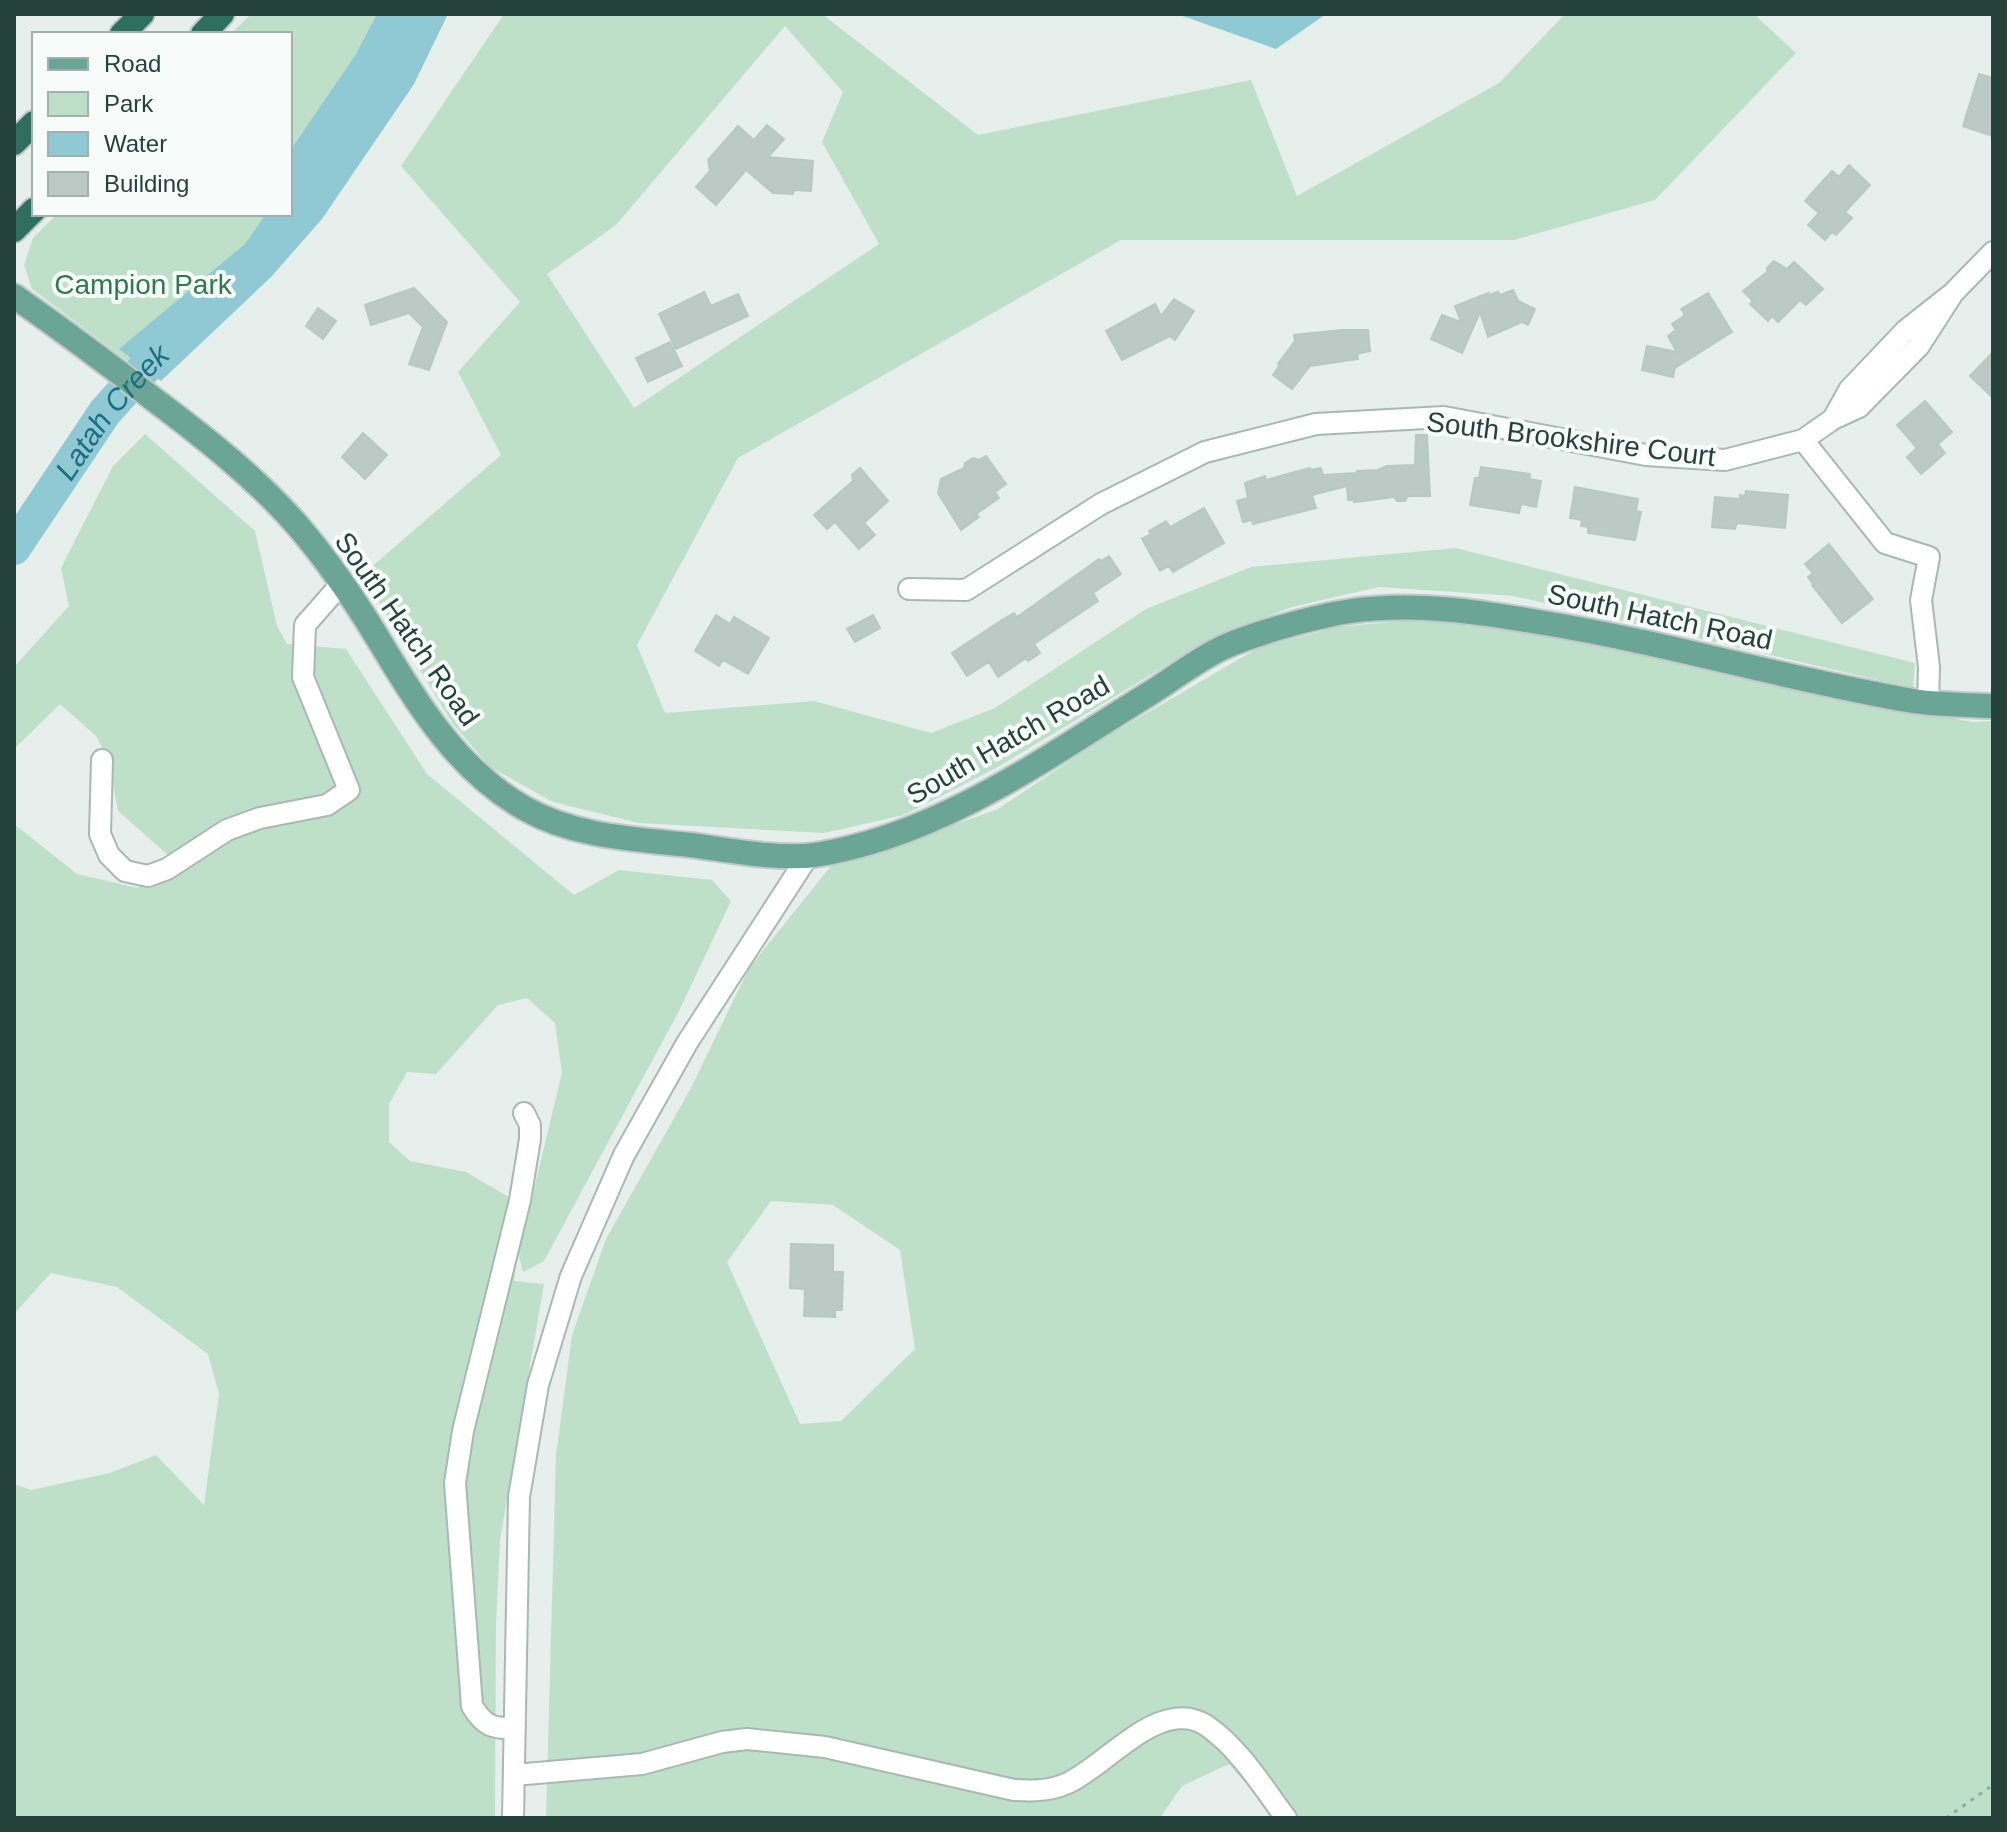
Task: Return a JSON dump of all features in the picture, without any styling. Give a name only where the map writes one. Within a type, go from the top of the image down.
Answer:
[{"type":"highway","points":[[124,32],[142,14]]},
{"type":"highway","points":[[205,32],[222,14]]},
{"type":"highway","points":[[14,143],[32,125]]},
{"type":"highway","points":[[14,230],[32,212]]},
{"type":"main road","name":"South Hatch Road","points":[[14,296],[188,425],[258,483],[300,528],[342,583],[409,691],[444,740],[485,781],[521,807],[554,823],[617,839],[808,856],[882,841],[935,820],[1035,765],[1222,648],[1344,612],[1388,607],[1440,608],[1611,633],[1830,684],[1928,702],[1993,706]]},
{"type":"street","name":"South Brookshire Court","points":[[909,589],[966,590],[1101,504],[1205,452],[1316,424],[1444,417],[1646,455],[1725,460],[1803,440],[1833,419],[1849,390],[1906,330],[1953,293],[1993,252]]},
{"type":"street","points":[[1803,440],[1885,543],[1929,557],[1921,600],[1929,667],[1928,702]]},
{"type":"street","points":[[102,760],[100,834],[109,855],[125,871],[148,876],[167,869],[227,830],[260,818],[327,805],[349,790],[303,677],[305,625],[342,583]]},
{"type":"street","points":[[513,1818],[519,1497],[538,1385],[571,1276],[624,1155],[687,1043],[808,856]]},
{"type":"street","points":[[515,1728],[494,1729],[480,1720],[472,1706],[455,1483],[466,1416],[526,1168],[530,1125],[524,1113]]},
{"type":"street","points":[[514,1775],[642,1764],[722,1742],[747,1739],[825,1747],[1014,1790],[1033,1791],[1067,1784],[1146,1729],[1178,1718],[1192,1719],[1216,1734],[1232,1749],[1286,1818]]},
{"type":"path","points":[[1946,1818],[1993,1785]]},
{"type":"green space","name":"Campion Park","points":[[251,14],[416,14],[292,213],[292,32],[233,32]]},
{"type":"green space","points":[[504,14],[822,14],[978,135],[1251,80],[1297,196],[1499,83],[1565,14],[1754,14],[1796,53],[1655,200],[1514,240],[1121,240],[738,458],[637,645],[665,713],[814,701],[931,733],[995,708],[1146,609],[1251,567],[1456,548],[1915,663],[1913,688],[1514,596],[1379,587],[1292,607],[1212,638],[996,768],[904,815],[824,833],[639,823],[553,802],[490,767],[453,724],[362,575],[501,455],[458,372],[520,302],[401,166]],"holes":[[[785,26],[843,92],[822,142],[879,244],[634,408],[547,274],[616,225]]]},
{"type":"green space","name":"Campion Park","points":[[55,216],[290,216],[265,256],[150,378],[32,289],[24,265],[33,238]]},
{"type":"green space","points":[[145,434],[255,531],[277,626],[287,644],[346,649],[427,774],[574,895],[619,870],[712,880],[731,901],[679,1011],[544,1261],[523,1272],[518,1253],[514,1281],[544,1284],[500,1540],[496,1624],[495,1818],[14,1818],[14,1484],[31,1490],[110,1473],[156,1455],[204,1505],[219,1394],[208,1354],[117,1287],[51,1273],[14,1314],[14,824],[77,874],[138,888],[177,863],[118,811],[108,758],[96,736],[60,704],[14,749],[14,667],[69,606],[61,568],[113,466]],"holes":[[[527,998],[555,1023],[562,1073],[529,1209],[466,1172],[410,1161],[389,1142],[389,1104],[407,1072],[436,1074],[498,1005]]]},
{"type":"green space","points":[[1421,619],[1540,630],[1860,701],[1973,722],[1993,721],[1993,1818],[1276,1818],[1229,1764],[1182,1786],[1160,1818],[546,1818],[556,1455],[572,1335],[606,1239],[691,1088],[749,968],[835,861],[922,836],[998,809],[1099,741],[1258,648],[1338,627]],"holes":[[[771,1201],[833,1205],[900,1250],[915,1349],[841,1421],[800,1424],[727,1262]]]},
{"type":"water","points":[[377,14],[448,14],[414,84],[322,219],[271,277],[161,381],[119,349],[245,244],[265,216],[292,216],[292,148],[356,54]]},
{"type":"water","points":[[1177,14],[1326,14],[1276,49]]},
{"type":"building","points":[[1979,74],[1993,78],[1993,136],[1963,126]]},
{"type":"building","points":[[767,125],[784,139],[768,157],[813,161],[811,191],[773,193],[746,170],[716,205],[696,187],[710,171],[708,160],[738,126],[754,140]]},
{"type":"building","points":[[1849,165],[1870,185],[1845,212],[1852,218],[1836,235],[1832,232],[1825,240],[1808,225],[1819,213],[1805,201],[1832,171],[1839,177]]},
{"type":"building","points":[[1774,261],[1787,269],[1794,262],[1823,289],[1806,305],[1800,300],[1778,322],[1772,316],[1768,321],[1750,304],[1753,301],[1743,291],[1767,272]]},
{"type":"building","points":[[414,288],[447,322],[429,370],[409,364],[423,327],[409,313],[371,325],[365,305]]},
{"type":"building","points":[[1513,290],[1518,301],[1535,309],[1528,325],[1522,322],[1488,337],[1480,312],[1462,353],[1431,339],[1442,315],[1461,322],[1455,306],[1488,293],[1486,296]]},
{"type":"building","points":[[704,292],[711,306],[738,294],[748,316],[676,349],[659,314]]},
{"type":"building","points":[[1708,293],[1732,332],[1675,368],[1673,377],[1642,370],[1647,346],[1677,352],[1668,336],[1676,330],[1672,324],[1685,315],[1681,309]]},
{"type":"building","points":[[1174,299],[1194,311],[1175,340],[1170,336],[1122,360],[1106,331],[1155,304],[1161,316]]},
{"type":"building","points":[[318,308],[336,321],[323,339],[306,326]]},
{"type":"building","points":[[1368,330],[1370,351],[1357,354],[1358,359],[1310,366],[1292,389],[1273,375],[1295,341],[1294,335]]},
{"type":"building","points":[[670,342],[682,366],[648,382],[636,358]]},
{"type":"building","points":[[1993,352],[1993,398],[1970,376]]},
{"type":"building","points":[[1925,401],[1952,432],[1938,444],[1945,453],[1921,474],[1907,457],[1917,448],[1897,425]]},
{"type":"building","points":[[363,433],[387,455],[365,479],[342,457]]},
{"type":"building","points":[[1416,435],[1427,435],[1430,496],[1408,496],[1405,501],[1397,501],[1394,497],[1354,502],[1348,500],[1347,486],[1312,495],[1316,508],[1253,524],[1252,520],[1243,522],[1237,501],[1248,498],[1245,483],[1310,468],[1321,468],[1323,475],[1415,465]]},
{"type":"building","points":[[986,456],[1006,484],[995,492],[999,498],[976,514],[979,517],[961,530],[938,493],[941,479],[964,468],[965,463],[973,458],[979,460]]},
{"type":"building","points":[[1481,467],[1530,474],[1529,479],[1541,481],[1536,507],[1521,504],[1519,513],[1470,505],[1475,478],[1479,478]]},
{"type":"building","points":[[860,468],[888,501],[864,523],[875,535],[859,549],[835,522],[827,529],[814,515],[853,481],[852,475]]},
{"type":"building","points":[[1575,487],[1638,499],[1636,511],[1641,512],[1635,540],[1588,533],[1588,527],[1581,526],[1582,520],[1570,518]]},
{"type":"building","points":[[1746,491],[1788,495],[1785,528],[1737,523],[1735,529],[1712,527],[1715,497],[1740,499]]},
{"type":"building","points":[[1204,508],[1224,543],[1173,572],[1169,566],[1160,571],[1142,539],[1166,521],[1170,527]]},
{"type":"building","points":[[1829,544],[1873,599],[1842,623],[1812,585],[1808,577],[1813,573],[1805,564]]},
{"type":"building","points":[[1109,556],[1121,574],[1093,593],[1098,601],[1034,644],[1040,653],[1028,661],[1026,658],[998,677],[989,662],[967,676],[952,653],[1014,613],[1017,617],[1099,559],[1101,561]]},
{"type":"building","points":[[716,615],[730,624],[734,617],[769,638],[748,674],[723,660],[719,666],[695,651]]},
{"type":"building","points":[[873,615],[880,628],[855,642],[847,629]]},
{"type":"building","points":[[791,1244],[833,1245],[833,1272],[843,1272],[842,1310],[835,1310],[835,1317],[804,1316],[805,1289],[790,1288]]},
{"type":"waterway","name":"Latah Creek","points":[[14,548],[105,412],[177,337]]}]
